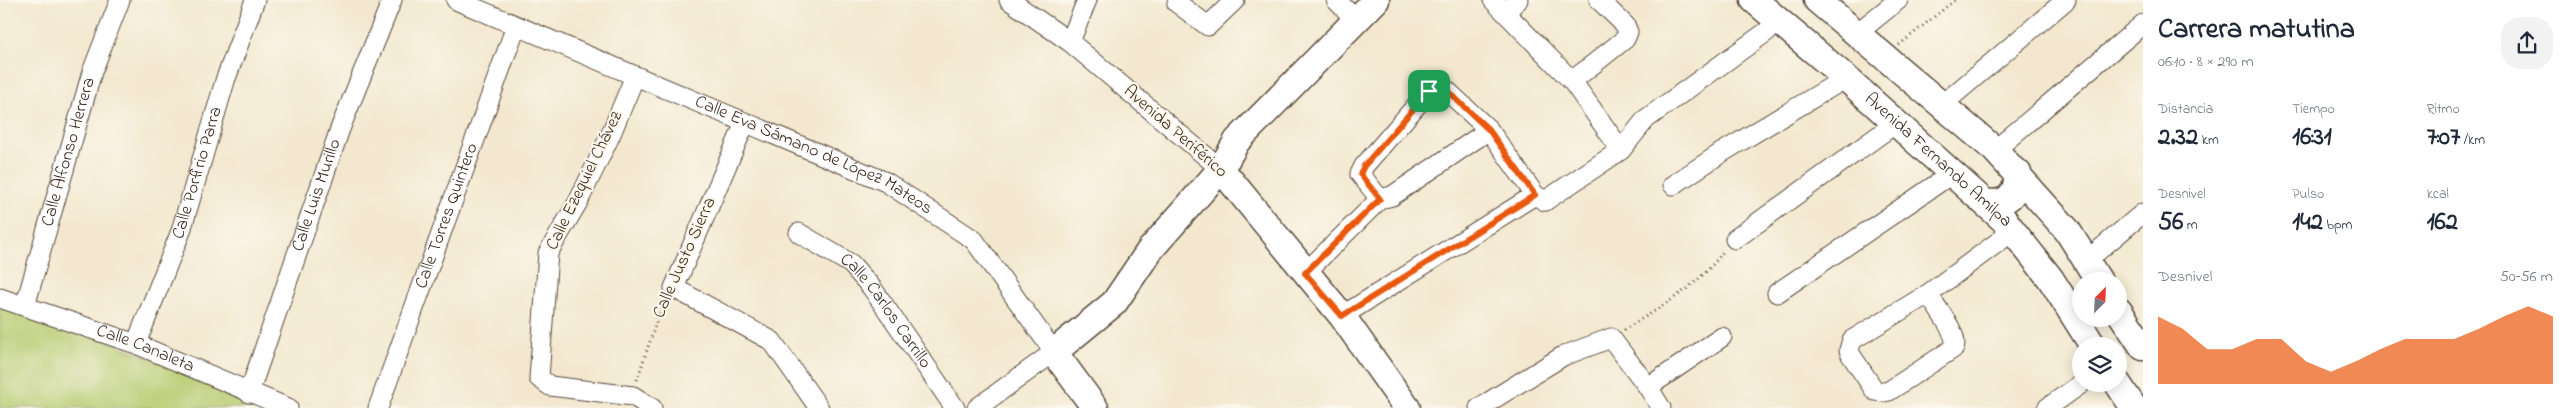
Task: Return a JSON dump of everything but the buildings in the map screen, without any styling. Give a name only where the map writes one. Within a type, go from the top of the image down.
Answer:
[{"type":"street","name":"Calle Alfonso Herrera","points":[[25,306],[92,72],[120,0]]},
{"type":"street","name":"Calle Porfirio Parra","points":[[136,344],[181,231],[225,81],[255,0]]},
{"type":"street","name":"Calle Luis Murillo","points":[[249,393],[340,129],[392,0]]},
{"type":"street","name":"Calle Eva Sámano de López Mateos","points":[[456,0],[886,182],[974,240],[1095,408]]},
{"type":"street","name":"Avenida Periférico","points":[[1008,0],[1070,42],[1221,169],[1342,316],[1407,408]]},
{"type":"street","points":[[1070,42],[1087,0]]},
{"type":"street","points":[[1178,0],[1177,3],[1208,26],[1234,0]]},
{"type":"street","points":[[1336,0],[1357,21]]},
{"type":"street","points":[[977,408],[1054,352],[1114,303],[1150,250],[1221,169],[1237,141],[1376,0]]},
{"type":"street","points":[[1572,81],[1625,39],[1628,32],[1625,25],[1599,0]]},
{"type":"street","name":"Avenida Fernando Amilpa","points":[[1754,0],[1953,173],[2013,231],[2035,258],[2088,337]]},
{"type":"street","points":[[1817,0],[1943,104],[1995,150],[2018,173],[2067,230],[2093,271],[2143,213]]},
{"type":"street","points":[[1856,34],[1898,0]]},
{"type":"street","points":[[1943,104],[2066,0]]},
{"type":"street","points":[[1505,4],[1572,81],[1621,150]]},
{"type":"street","points":[[1380,199],[1360,174],[1364,166],[1429,91],[1436,87],[1443,87],[1489,130],[1535,195],[1544,201],[1621,150],[1646,119],[1780,22]]},
{"type":"street","points":[[1995,150],[2143,24]]},
{"type":"street","name":"Calle Torres Quintero","points":[[378,408],[516,26]]},
{"type":"street","name":"Calle Ezequiel Chávez","points":[[633,396],[550,386],[539,378],[548,253],[578,202],[610,136],[635,76]]},
{"type":"street","points":[[1673,185],[1846,78]]},
{"type":"street","name":"Calle Justo Sierra","points":[[674,288],[745,123]]},
{"type":"street","points":[[1735,239],[1896,123]]},
{"type":"street","points":[[1305,273],[1380,199],[1392,196],[1489,130]]},
{"type":"street","points":[[1777,293],[1953,173]]},
{"type":"street","points":[[1984,202],[1996,204],[2005,201],[2018,184],[2018,173]]},
{"type":"street","points":[[1342,316],[1535,195]]},
{"type":"street","points":[[2035,258],[2033,241],[2037,234],[2056,226],[2067,230]]},
{"type":"street","points":[[1928,294],[1954,335],[1956,344],[1954,348],[1889,391],[1875,390],[1851,355],[1849,350],[1852,340],[1928,294],[2013,231]]},
{"type":"street","name":"Calle Carlos Carrillo","points":[[799,233],[851,264],[872,288],[955,408]]},
{"type":"street","points":[[674,288],[772,342],[819,408]]},
{"type":"street","name":"Calle Canaleta","points":[[0,298],[136,344],[288,408]]},
{"type":"street","points":[[1648,388],[1722,337]]},
{"type":"street","points":[[1479,408],[1563,356],[1611,338],[1661,408]]},
{"type":"street","points":[[2047,408],[2072,390]]},
{"type":"street","points":[[2123,392],[2134,408]]},
{"type":"street","points":[[633,396],[652,408]]},
{"type":"path","points":[[1883,55],[1955,0]]},
{"type":"path","points":[[1611,338],[1661,307],[1711,268],[1735,239]]},
{"type":"path","name":"Calle Justo Sierra","points":[[633,396],[658,317],[674,288]]},
{"type":"green space","points":[[0,301],[25,307],[272,408],[0,408]]},
{"type":"route","points":[[1436,87],[1443,87],[1489,130],[1535,195],[1342,316],[1305,273],[1380,199],[1360,174],[1364,166],[1429,91],[1436,87]]}]
